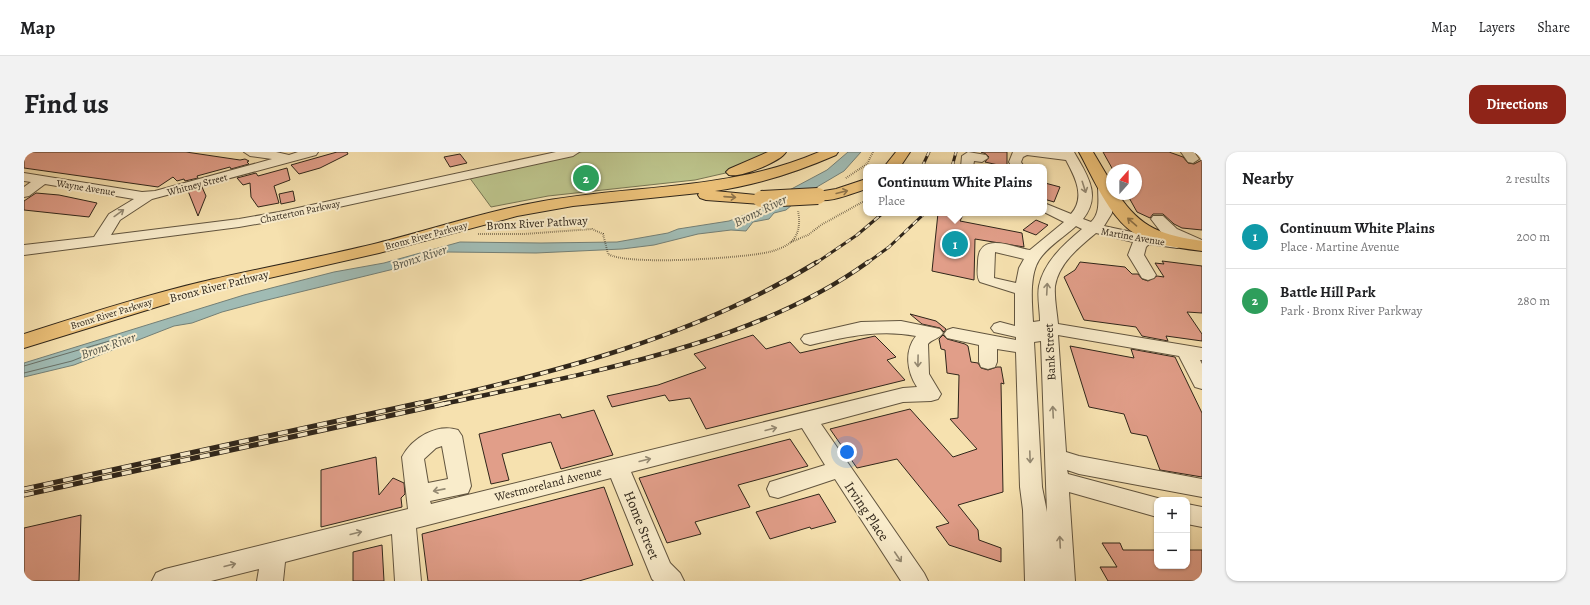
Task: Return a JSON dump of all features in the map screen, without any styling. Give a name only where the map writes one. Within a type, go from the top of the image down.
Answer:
[{"type":"main road","points":[[678,184],[736,172],[779,152]]},
{"type":"main road","name":"Bronx River Parkway","points":[[24,333],[106,306],[179,286],[366,244],[508,206],[570,196],[716,180],[764,172],[820,152]]},
{"type":"main road","name":"Bronx River Parkway","points":[[24,341],[120,310],[177,294],[381,247],[503,214],[554,204],[751,180],[802,166],[831,152]]},
{"type":"main road","points":[[894,164],[904,152]]},
{"type":"main road","name":"Bank Street","points":[[1086,152],[1105,186]]},
{"type":"main road","points":[[621,196],[684,194],[761,199],[818,196],[838,193],[863,185]]},
{"type":"main road","points":[[1105,186],[1125,215],[1135,225],[1148,232],[1180,243]]},
{"type":"main road","name":"Martine Avenue","points":[[1180,243],[1202,245]]},
{"type":"street","points":[[250,152],[292,158]]},
{"type":"street","name":"Whitney Street","points":[[99,241],[114,217],[148,196],[163,194],[312,152]]},
{"type":"street","name":"Chatterton Parkway","points":[[24,250],[280,216],[573,152]]},
{"type":"street","points":[[1016,164],[1015,162],[1017,155],[1024,152]]},
{"type":"street","points":[[1028,152],[1070,154]]},
{"type":"street","name":"Bank Street","points":[[1038,581],[1035,517],[1031,487],[1024,290],[1028,267],[1034,256],[1042,246],[1073,221],[1081,212],[1086,194],[1085,187],[1070,154]]},
{"type":"street","points":[[968,158],[982,158]]},
{"type":"street","name":"Wayne Avenue","points":[[24,177],[148,196]]},
{"type":"street","points":[[24,193],[43,180]]},
{"type":"street","name":"Bank Street","points":[[1062,581],[1047,287],[1052,267],[1063,254],[1102,220],[1105,213],[1105,186]]},
{"type":"street","name":"Martine Avenue","points":[[1047,208],[1093,229],[1145,240],[1180,243]]},
{"type":"street","points":[[1158,219],[1165,227],[1175,233],[1202,245]]},
{"type":"street","points":[[1145,240],[1136,250],[1136,255],[1148,275]]},
{"type":"street","points":[[1024,290],[988,281],[986,279],[986,256],[989,248],[992,247],[1034,256]]},
{"type":"street","name":"Westmoreland Avenue","points":[[165,581],[903,395],[931,394],[919,376],[919,344],[924,337],[934,333],[901,327],[861,328],[810,339]]},
{"type":"street","points":[[954,334],[1049,334],[1194,352],[1202,382]]},
{"type":"street","points":[[988,362],[994,334]]},
{"type":"street","name":"Irving Place","points":[[807,420],[916,581]]},
{"type":"street","points":[[408,581],[412,519],[418,494],[413,457],[429,441],[451,436],[460,486],[418,494]]},
{"type":"street","points":[[1056,457],[1079,464],[1202,488]]},
{"type":"street","name":"Home Street","points":[[618,466],[661,571],[671,581]]},
{"type":"street","points":[[778,488],[840,469]]},
{"type":"street","points":[[1057,480],[1154,506]]},
{"type":"street","points":[[1190,515],[1202,517]]},
{"type":"street","points":[[270,581],[273,554]]},
{"type":"path","points":[[867,164],[873,152]]},
{"type":"path","points":[[841,182],[863,167]]},
{"type":"path","name":"Bronx River Pathway","points":[[473,234],[524,234],[592,229],[600,232],[604,238],[608,254],[615,258],[628,260],[742,256],[768,252],[808,235],[821,225],[863,202]]},
{"type":"path","points":[[791,242],[798,230],[797,206]]},
{"type":"green space","points":[[582,152],[774,152],[730,172],[695,180],[548,196],[491,207],[469,177]]},
{"type":"water","name":"Bronx River","points":[[848,152],[861,152],[844,171],[805,194],[786,210],[774,213],[769,219],[753,222],[746,231],[731,230],[698,234],[654,245],[622,249],[536,253],[448,252],[394,269],[263,301],[222,312],[192,323],[174,326],[74,365],[24,377],[24,363],[244,295],[334,272],[384,263],[460,242],[617,242],[668,233],[678,229],[729,221],[755,211],[782,194],[827,170]]},
{"type":"building","points":[[24,152],[186,152],[240,160],[245,159],[249,161],[247,162],[249,164],[231,169],[230,167],[197,176],[198,178],[185,181],[184,179],[177,181],[173,177],[158,187],[24,168]]},
{"type":"building","points":[[337,152],[347,152],[348,154],[320,168],[299,174],[291,165]]},
{"type":"building","points":[[981,152],[1007,152],[1007,164],[985,162],[989,157]]},
{"type":"building","points":[[1103,152],[1169,152],[1183,157],[1188,163],[1194,164],[1202,160],[1202,230],[1182,228],[1174,224],[1163,214],[1153,214],[1150,218],[1137,212],[1130,200],[1142,200],[1142,164],[1110,164]]},
{"type":"building","points":[[460,154],[467,163],[450,167],[444,157]]},
{"type":"building","points":[[287,168],[290,180],[274,186],[279,203],[258,207],[251,197],[250,183],[243,185],[237,178],[256,173],[258,176]]},
{"type":"building","points":[[1047,184],[1060,187],[1054,202],[1047,200]]},
{"type":"building","points":[[202,187],[206,196],[198,216],[188,191]]},
{"type":"building","points":[[293,191],[295,201],[281,204],[279,194]]},
{"type":"building","points":[[36,193],[59,195],[97,203],[89,217],[24,210],[24,201]]},
{"type":"building","points":[[938,216],[962,216],[960,221],[1022,233],[1024,247],[975,239],[974,280],[932,271]]},
{"type":"building","points":[[1036,220],[1048,225],[1036,235],[1023,230]]},
{"type":"building","points":[[1162,261],[1202,266],[1202,313],[1187,312],[1202,334],[1202,341],[1166,336],[1168,341],[1142,336],[1136,327],[1084,320],[1064,277],[1075,270],[1080,262],[1125,267],[1132,274],[1138,274],[1142,279],[1148,281],[1157,276],[1164,277],[1155,263],[1164,264]]},
{"type":"building","points":[[910,314],[936,321],[946,329],[944,332],[940,328],[922,324]]},
{"type":"building","points":[[753,335],[766,349],[790,342],[800,353],[875,336],[896,357],[887,360],[905,380],[706,429],[690,398],[669,401],[665,395],[612,407],[607,396],[658,385],[706,368],[694,354]]},
{"type":"building","points":[[943,335],[947,339],[968,346],[971,362],[978,363],[981,368],[988,370],[1001,367],[1004,384],[1001,383],[1003,492],[958,505],[978,530],[979,540],[1001,548],[1001,562],[949,545],[936,527],[949,523],[897,459],[857,468],[830,429],[910,409],[953,457],[977,449],[950,419],[958,418],[959,375],[947,373],[945,350],[941,349],[939,339]]},
{"type":"building","points":[[1070,346],[1134,358],[1131,349],[1175,357],[1202,413],[1202,477],[1160,470],[1147,436],[1131,433],[1124,414],[1089,407]]},
{"type":"building","points":[[594,410],[613,455],[561,469],[551,442],[502,454],[509,480],[491,484],[479,434],[560,414],[562,418]]},
{"type":"building","points":[[790,439],[808,466],[738,485],[750,507],[695,522],[701,534],[667,543],[639,478]]},
{"type":"building","points":[[376,457],[379,495],[393,478],[404,483],[405,494],[401,498],[402,507],[321,527],[321,470]]},
{"type":"building","points":[[604,487],[633,565],[579,581],[428,581],[422,534]]},
{"type":"building","points":[[819,494],[836,522],[811,529],[810,527],[770,539],[756,512]]},
{"type":"building","points":[[81,515],[79,581],[24,581],[24,528]]},
{"type":"building","points":[[1102,543],[1120,543],[1123,550],[1154,550],[1154,569],[1190,569],[1190,550],[1202,550],[1202,581],[1108,581],[1100,567],[1117,567]]},
{"type":"building","points":[[382,545],[384,581],[353,581],[353,552]]},
{"type":"railway","points":[[923,164],[929,152]]},
{"type":"railway","points":[[953,164],[956,152]]},
{"type":"railway","points":[[816,263],[857,235],[879,216]]},
{"type":"railway","points":[[867,263],[889,247],[922,216]]},
{"type":"railway","points":[[416,404],[571,365],[622,350],[673,332],[723,311],[771,288],[817,262]]},
{"type":"railway","points":[[443,404],[608,368],[719,336],[772,315],[822,291],[868,262]]},
{"type":"railway","points":[[24,489],[420,403]]},
{"type":"railway","points":[[24,495],[448,403]]},
{"type":"place","name":"Battle Hill Park","points":[[586,178]]},
{"type":"place","name":"Continuum White Plains","points":[[955,244]]}]
